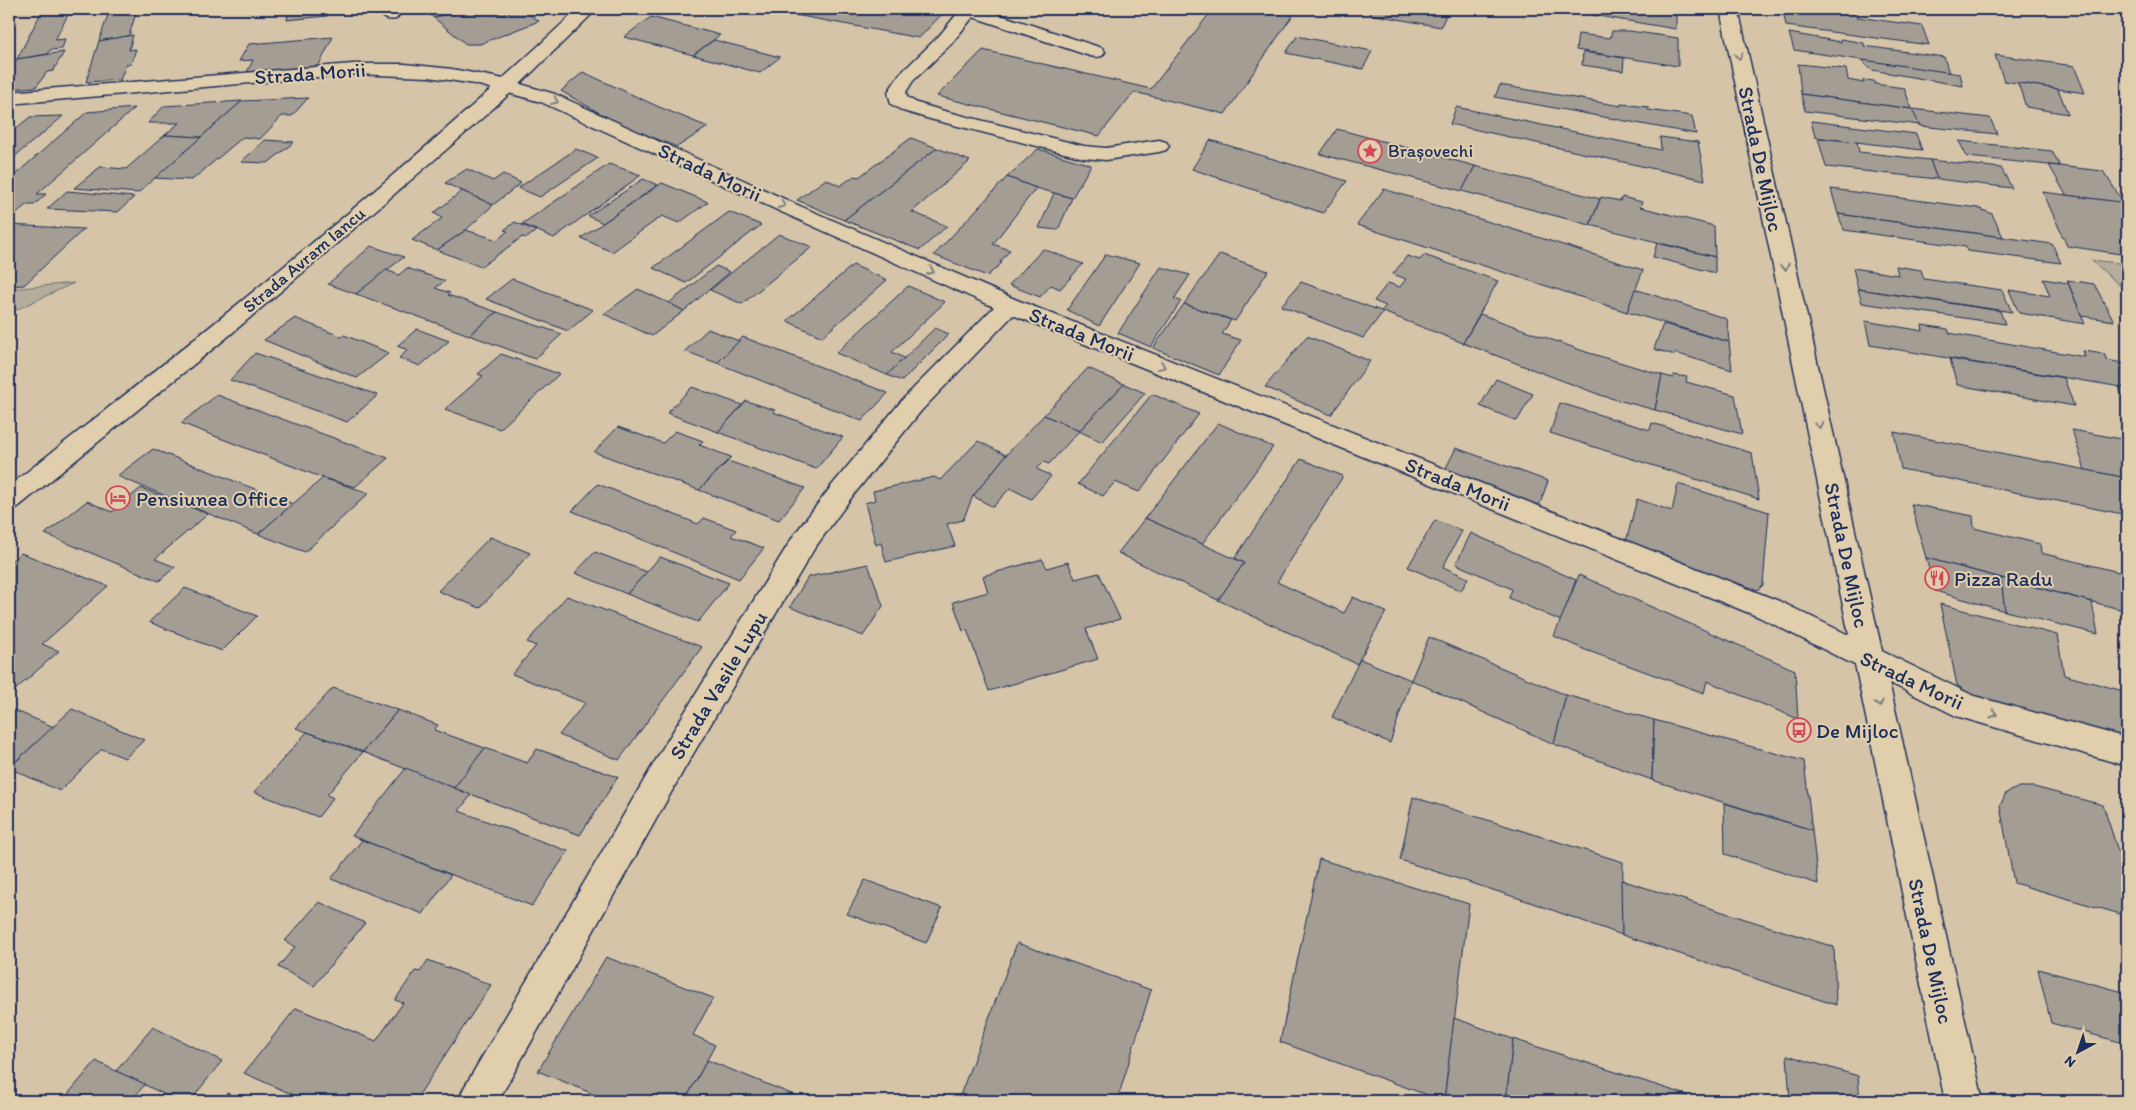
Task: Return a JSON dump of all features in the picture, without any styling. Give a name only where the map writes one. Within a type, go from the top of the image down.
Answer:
[{"type":"street","name":"Strada Avram Iancu","points":[[9,500],[217,334],[509,84],[588,9]]},
{"type":"street","points":[[1096,52],[970,9],[945,40],[906,78],[897,92],[898,100],[910,107],[937,115],[1084,152],[1106,154],[1159,146]]},
{"type":"street","name":"Strada De Mijloc","points":[[1729,9],[1964,1101]]},
{"type":"street","name":"Strada Morii","points":[[9,98],[353,69],[402,68],[446,72],[509,84],[548,98],[795,211],[1009,305],[1769,609],[1967,707],[2127,752]]},
{"type":"street","name":"Strada Vasile Lupu","points":[[477,1101],[675,756],[804,542],[842,491],[912,405],[1009,305]]},
{"type":"shaded area","points":[[2091,260],[2127,264],[2127,292]]},
{"type":"shaded area","points":[[74,283],[9,313],[9,289]]},
{"type":"building","points":[[43,9],[71,9],[55,40],[65,39],[62,49],[50,50],[48,54],[17,59]]},
{"type":"building","points":[[110,9],[137,9],[129,36],[99,41]]},
{"type":"building","points":[[289,9],[328,9],[327,16],[287,20]]},
{"type":"building","points":[[423,9],[458,9],[434,18]]},
{"type":"building","points":[[458,9],[492,9],[502,15],[520,9],[539,21],[480,44],[466,44],[434,18]]},
{"type":"building","points":[[763,9],[843,9],[871,14],[876,9],[947,9],[919,38]]},
{"type":"building","points":[[1213,9],[1297,9],[1225,114],[1134,92],[1099,136],[937,96],[983,50],[1151,89]]},
{"type":"building","points":[[1373,9],[1427,9],[1447,12],[1441,27],[1370,14]]},
{"type":"building","points":[[1581,9],[1676,9],[1676,29],[1580,13]]},
{"type":"building","points":[[1783,9],[1844,9],[1856,13],[1857,17],[1922,26],[1929,45],[1786,26]]},
{"type":"building","points":[[651,17],[720,35],[693,55],[624,37]]},
{"type":"building","points":[[1612,31],[1630,31],[1678,38],[1678,66],[1576,50],[1578,34],[1610,38]]},
{"type":"building","points":[[1789,33],[1841,42],[1841,39],[1864,43],[1864,46],[1944,57],[1949,73],[1794,50]]},
{"type":"building","points":[[133,35],[129,50],[136,49],[131,64],[126,65],[120,80],[86,82],[99,41]]},
{"type":"building","points":[[1297,36],[1372,51],[1363,69],[1286,53]]},
{"type":"building","points":[[333,37],[318,67],[247,72],[253,60],[239,61],[249,44]]},
{"type":"building","points":[[714,40],[780,57],[760,73],[693,55]]},
{"type":"building","points":[[64,52],[53,71],[47,72],[36,87],[9,89],[9,74],[17,59]]},
{"type":"building","points":[[1583,52],[1624,58],[1623,71],[1582,65]]},
{"type":"building","points":[[1995,55],[2074,66],[2085,93],[2004,81]]},
{"type":"building","points":[[1863,60],[1960,74],[1963,86],[1872,70],[1866,66]]},
{"type":"building","points":[[1798,64],[1846,69],[1848,80],[1864,83],[1863,80],[1874,81],[1875,84],[1904,88],[1912,109],[1801,94]]},
{"type":"building","points":[[583,72],[708,127],[677,147],[617,123],[561,91]]},
{"type":"building","points":[[2018,83],[2058,89],[2068,114],[2026,107]]},
{"type":"building","points":[[1500,85],[1621,106],[1621,104],[1648,107],[1648,110],[1692,116],[1696,134],[1495,97]]},
{"type":"building","points":[[1801,94],[1912,109],[1920,125],[1805,111]]},
{"type":"building","points":[[308,98],[292,116],[282,116],[260,139],[243,137],[192,180],[154,178],[242,101]]},
{"type":"building","points":[[242,101],[201,137],[165,135],[179,123],[148,123],[164,106]]},
{"type":"building","points":[[1456,107],[1661,150],[1660,137],[1698,142],[1705,180],[1450,124]]},
{"type":"building","points":[[135,108],[37,194],[46,194],[34,205],[26,205],[9,220],[9,180],[87,112]]},
{"type":"building","points":[[1912,109],[1990,118],[1997,134],[1920,126]]},
{"type":"building","points":[[63,116],[9,161],[9,134],[30,117]]},
{"type":"building","points":[[1811,121],[1916,134],[1922,150],[1815,137]]},
{"type":"building","points":[[1337,129],[1475,166],[1462,191],[1320,154]]},
{"type":"building","points":[[165,135],[201,137],[138,193],[74,188],[100,167],[126,169]]},
{"type":"building","points":[[911,138],[937,148],[844,220],[797,200],[826,179],[840,186],[854,176],[859,177]]},
{"type":"building","points":[[1818,138],[1857,142],[1859,152],[1930,160],[1937,179],[1826,167]]},
{"type":"building","points":[[265,140],[294,142],[268,163],[241,162]]},
{"type":"building","points":[[1210,140],[1347,181],[1323,213],[1192,169]]},
{"type":"building","points":[[1959,141],[2052,151],[2060,166],[1967,157]]},
{"type":"building","points":[[937,148],[970,161],[912,212],[947,226],[920,250],[844,220]]},
{"type":"building","points":[[576,149],[598,158],[540,197],[518,188]]},
{"type":"building","points":[[1038,149],[1091,165],[1072,198],[1036,188],[1007,177]]},
{"type":"building","points":[[1930,160],[2001,168],[2012,188],[1937,179]]},
{"type":"building","points":[[609,164],[641,175],[554,238],[522,224]]},
{"type":"building","points":[[2049,165],[2103,171],[2124,203],[2066,195]]},
{"type":"building","points":[[1475,166],[1600,199],[1590,225],[1462,191]]},
{"type":"building","points":[[467,169],[493,181],[503,174],[521,183],[493,205],[445,183]]},
{"type":"building","points":[[1007,177],[1036,188],[993,244],[1010,250],[1000,262],[1002,263],[987,276],[934,255]]},
{"type":"building","points":[[643,179],[658,185],[603,223],[588,216]]},
{"type":"building","points":[[662,183],[708,202],[679,223],[662,216],[612,252],[581,238]]},
{"type":"building","points":[[1384,189],[1643,270],[1627,312],[1357,225]]},
{"type":"building","points":[[1831,189],[1978,208],[1992,214],[2003,237],[1838,214]]},
{"type":"building","points":[[67,191],[134,197],[118,212],[47,209]]},
{"type":"building","points":[[462,191],[493,205],[466,230],[437,250],[412,240],[442,218],[434,213]]},
{"type":"building","points":[[2043,192],[2127,203],[2127,255],[2067,246]]},
{"type":"building","points":[[1054,193],[1072,198],[1058,230],[1039,228]]},
{"type":"building","points":[[1601,197],[1620,201],[1622,197],[1642,202],[1640,207],[1714,226],[1715,257],[1590,225]]},
{"type":"building","points":[[729,212],[761,225],[686,283],[653,268]]},
{"type":"building","points":[[1838,214],[2052,244],[2061,263],[1967,251],[1966,247],[1844,230]]},
{"type":"building","points":[[515,222],[536,231],[527,238],[522,237],[481,267],[437,250],[466,230],[497,240],[508,231],[504,230]]},
{"type":"building","points":[[9,225],[84,229],[24,285],[9,286]]},
{"type":"building","points":[[779,234],[812,247],[742,304],[710,290]]},
{"type":"building","points":[[1657,243],[1715,257],[1715,273],[1653,257]]},
{"type":"building","points":[[371,246],[404,257],[356,294],[328,284]]},
{"type":"building","points":[[1043,249],[1083,264],[1060,289],[1051,285],[1040,297],[1009,285]]},
{"type":"building","points":[[1106,254],[1140,263],[1099,326],[1067,310]]},
{"type":"building","points":[[1220,254],[1268,271],[1235,321],[1184,304]]},
{"type":"building","points":[[1424,255],[1498,281],[1463,343],[1383,312],[1381,311],[1386,306],[1374,301],[1388,283],[1400,287],[1406,279],[1393,274],[1407,256],[1420,260]]},
{"type":"building","points":[[853,265],[887,280],[822,337],[787,321]]},
{"type":"building","points":[[716,266],[730,272],[684,311],[669,303]]},
{"type":"building","points":[[1896,266],[1921,270],[1924,279],[2002,290],[2012,312],[1858,289],[1853,268],[1898,275]]},
{"type":"building","points":[[1161,267],[1190,275],[1174,299],[1181,301],[1151,347],[1118,333]]},
{"type":"building","points":[[407,268],[445,281],[435,288],[450,293],[448,295],[497,312],[469,335],[356,294],[386,270],[399,275]]},
{"type":"building","points":[[512,279],[593,310],[568,331],[486,299]]},
{"type":"building","points":[[2043,279],[2068,283],[2085,324],[2019,313],[2009,290],[2050,296]]},
{"type":"building","points":[[2067,280],[2094,284],[2114,321],[2082,316]]},
{"type":"building","points":[[1301,282],[1383,312],[1363,338],[1281,306]]},
{"type":"building","points":[[908,286],[945,302],[892,352],[904,358],[887,375],[836,353]]},
{"type":"building","points":[[638,289],[684,311],[652,336],[604,314]]},
{"type":"building","points":[[1635,289],[1727,319],[1729,342],[1627,312]]},
{"type":"building","points":[[1858,289],[2000,311],[2005,324],[1862,303]]},
{"type":"building","points":[[1184,304],[1231,320],[1222,334],[1241,340],[1219,375],[1153,348]]},
{"type":"building","points":[[497,312],[562,334],[535,359],[469,335]]},
{"type":"building","points":[[1480,314],[1586,352],[1662,375],[1655,410],[1603,396],[1463,343]]},
{"type":"building","points":[[295,318],[389,353],[357,378],[264,340]]},
{"type":"building","points":[[1865,321],[1923,331],[1922,325],[1948,329],[1949,333],[2085,357],[2083,351],[2104,354],[2107,360],[2127,364],[2127,388],[1870,345]]},
{"type":"building","points":[[1663,324],[1729,342],[1732,370],[1675,353],[1675,355],[1654,349]]},
{"type":"building","points":[[935,328],[949,334],[902,381],[887,375]]},
{"type":"building","points":[[417,329],[449,341],[420,366],[399,358],[408,350],[397,346]]},
{"type":"building","points":[[708,329],[739,341],[717,363],[685,351]]},
{"type":"building","points":[[1307,336],[1370,361],[1331,415],[1265,387]]},
{"type":"building","points":[[743,337],[888,393],[862,421],[717,363]]},
{"type":"building","points":[[255,353],[378,395],[347,422],[230,380]]},
{"type":"building","points":[[501,354],[559,374],[500,429],[445,409],[483,376],[478,374]]},
{"type":"building","points":[[1950,359],[2064,378],[2074,406],[1957,385]]},
{"type":"building","points":[[1088,368],[1124,384],[1079,431],[1044,415]]},
{"type":"building","points":[[1662,375],[1673,378],[1674,375],[1687,377],[1686,382],[1735,395],[1742,434],[1655,410]]},
{"type":"building","points":[[1496,379],[1533,394],[1517,421],[1480,406]]},
{"type":"building","points":[[1124,384],[1145,393],[1102,442],[1079,431]]},
{"type":"building","points":[[692,387],[742,405],[718,432],[667,413]]},
{"type":"building","points":[[2119,387],[2127,388],[2127,409]]},
{"type":"building","points":[[1152,394],[1199,414],[1139,492],[1115,482],[1103,496],[1078,484]]},
{"type":"building","points":[[217,395],[388,458],[355,487],[323,478],[181,423]]},
{"type":"building","points":[[746,401],[775,410],[773,412],[843,437],[816,469],[718,432]]},
{"type":"building","points":[[1560,403],[1650,430],[1652,423],[1752,453],[1759,499],[1550,433]]},
{"type":"building","points":[[1044,415],[1079,431],[1049,464],[1044,462],[1037,469],[1051,476],[1031,499],[1010,488],[993,507],[973,496],[1006,455]]},
{"type":"building","points":[[1218,423],[1273,447],[1202,544],[1145,518]]},
{"type":"building","points":[[618,427],[663,443],[675,431],[703,441],[699,445],[731,457],[699,490],[594,452]]},
{"type":"building","points":[[2072,430],[2127,440],[2127,478],[2085,470]]},
{"type":"building","points":[[1894,432],[2127,478],[2127,515],[1901,469]]},
{"type":"building","points":[[978,441],[1006,455],[973,496],[963,520],[947,524],[955,546],[886,562],[881,543],[876,545],[865,503],[875,500],[873,491],[934,477],[940,480]]},
{"type":"building","points":[[1456,448],[1548,481],[1538,509],[1443,474]]},
{"type":"building","points":[[153,449],[293,504],[258,534],[117,476]]},
{"type":"building","points":[[1301,459],[1343,476],[1277,582],[1344,613],[1353,597],[1386,612],[1357,664],[1218,600],[1244,563],[1235,558]]},
{"type":"building","points":[[728,461],[805,488],[779,520],[699,490]]},
{"type":"building","points":[[323,478],[369,493],[305,552],[258,534]]},
{"type":"building","points":[[598,484],[698,524],[704,518],[736,530],[731,536],[764,548],[739,579],[572,511]]},
{"type":"building","points":[[1678,484],[1769,512],[1763,585],[1758,590],[1625,546],[1637,499],[1672,511]]},
{"type":"building","points":[[141,488],[208,514],[155,559],[175,567],[159,581],[45,534],[87,501],[112,512]]},
{"type":"building","points":[[1911,504],[1973,516],[1974,528],[2040,544],[2041,553],[2127,574],[2127,611],[1926,558]]},
{"type":"building","points":[[1145,518],[1244,563],[1218,600],[1118,553]]},
{"type":"building","points":[[1435,520],[1462,531],[1443,567],[1468,578],[1461,591],[1408,567]]},
{"type":"building","points":[[1471,533],[1576,580],[1561,621],[1509,598],[1512,589],[1456,564]]},
{"type":"building","points":[[490,537],[530,553],[480,608],[438,591]]},
{"type":"building","points":[[595,552],[647,572],[627,594],[575,573]]},
{"type":"building","points":[[21,553],[108,586],[42,644],[59,651],[13,692],[9,690],[9,563]]},
{"type":"building","points":[[660,557],[729,583],[698,622],[627,594]]},
{"type":"building","points":[[1926,558],[2001,578],[2005,611],[1935,591]]},
{"type":"building","points":[[1042,559],[1047,568],[1068,562],[1075,579],[1099,573],[1120,619],[1086,629],[1098,659],[989,691],[967,630],[963,631],[953,602],[988,592],[983,576]]},
{"type":"building","points":[[868,564],[883,606],[863,636],[790,607],[808,577]]},
{"type":"building","points":[[1579,575],[1795,670],[1798,719],[1707,681],[1704,693],[1583,649],[1554,636]]},
{"type":"building","points":[[2001,578],[2092,602],[2098,634],[2005,611]]},
{"type":"building","points":[[185,588],[257,616],[222,651],[149,622]]},
{"type":"building","points":[[567,596],[702,647],[619,760],[559,735],[585,703],[512,674],[536,646],[527,642]]},
{"type":"building","points":[[1940,604],[2057,635],[2064,675],[2127,692],[2127,742],[1975,699],[1957,685]]},
{"type":"building","points":[[1429,637],[1566,695],[1554,744],[1411,680]]},
{"type":"building","points":[[1360,659],[1411,680],[1390,743],[1332,717]]},
{"type":"building","points":[[333,688],[398,710],[363,752],[296,728]]},
{"type":"building","points":[[1566,695],[1654,720],[1652,780],[1554,744]]},
{"type":"building","points":[[9,708],[54,727],[9,767]]},
{"type":"building","points":[[72,709],[144,740],[125,758],[102,749],[60,791],[9,768]]},
{"type":"building","points":[[398,710],[438,725],[434,730],[485,748],[454,788],[363,752]]},
{"type":"building","points":[[1654,720],[1804,761],[1812,830],[1652,780]]},
{"type":"building","points":[[307,732],[363,752],[327,795],[333,798],[318,817],[254,792]]},
{"type":"building","points":[[485,748],[527,763],[537,749],[618,777],[580,835],[454,788]]},
{"type":"building","points":[[406,768],[471,795],[459,811],[568,851],[532,906],[352,836]]},
{"type":"building","points":[[2019,787],[2034,787],[2103,805],[2121,860],[2127,861],[2127,916],[2014,883],[2000,806],[2006,793]]},
{"type":"building","points":[[1413,797],[1623,862],[1622,935],[1527,901],[1400,860]]},
{"type":"building","points":[[1724,803],[1812,830],[1818,884],[1725,854]]},
{"type":"building","points":[[362,840],[451,875],[423,914],[331,879]]},
{"type":"building","points":[[1319,859],[1469,904],[1444,1101],[1280,1042]]},
{"type":"building","points":[[865,880],[942,908],[926,943],[847,914]]},
{"type":"building","points":[[1621,880],[1834,947],[1836,1005],[1622,935]]},
{"type":"building","points":[[319,902],[365,923],[314,986],[278,967],[295,947],[285,941]]},
{"type":"building","points":[[1017,943],[1151,990],[1117,1101],[958,1101]]},
{"type":"building","points":[[606,957],[713,998],[693,1035],[715,1045],[685,1101],[610,1101],[538,1071]]},
{"type":"building","points":[[428,960],[491,985],[415,1101],[307,1101],[244,1073],[296,1008],[376,1041],[403,1003],[395,1000],[415,971],[420,972]]},
{"type":"building","points":[[2038,969],[2127,993],[2127,1044],[2051,1023]]},
{"type":"building","points":[[1454,1018],[1513,1039],[1506,1101],[1444,1101]]},
{"type":"building","points":[[153,1027],[222,1061],[190,1101],[178,1101],[116,1071]]},
{"type":"building","points":[[1513,1039],[1687,1095],[1687,1101],[1506,1101]]},
{"type":"building","points":[[1787,1055],[1858,1076],[1860,1101],[1790,1101]]},
{"type":"building","points":[[707,1060],[809,1101],[685,1101]]},
{"type":"building","points":[[96,1061],[145,1084],[131,1101],[62,1101]]},
{"type":"building","points":[[227,1093],[245,1101],[220,1101]]},
{"type":"place","name":"Brașovechi","points":[[1370,151]]},
{"type":"place","name":"Pensiunea Office","points":[[118,498]]},
{"type":"place","name":"Pizza Radu","points":[[1937,578]]},
{"type":"place","name":"De Mijloc","points":[[1799,730]]}]
